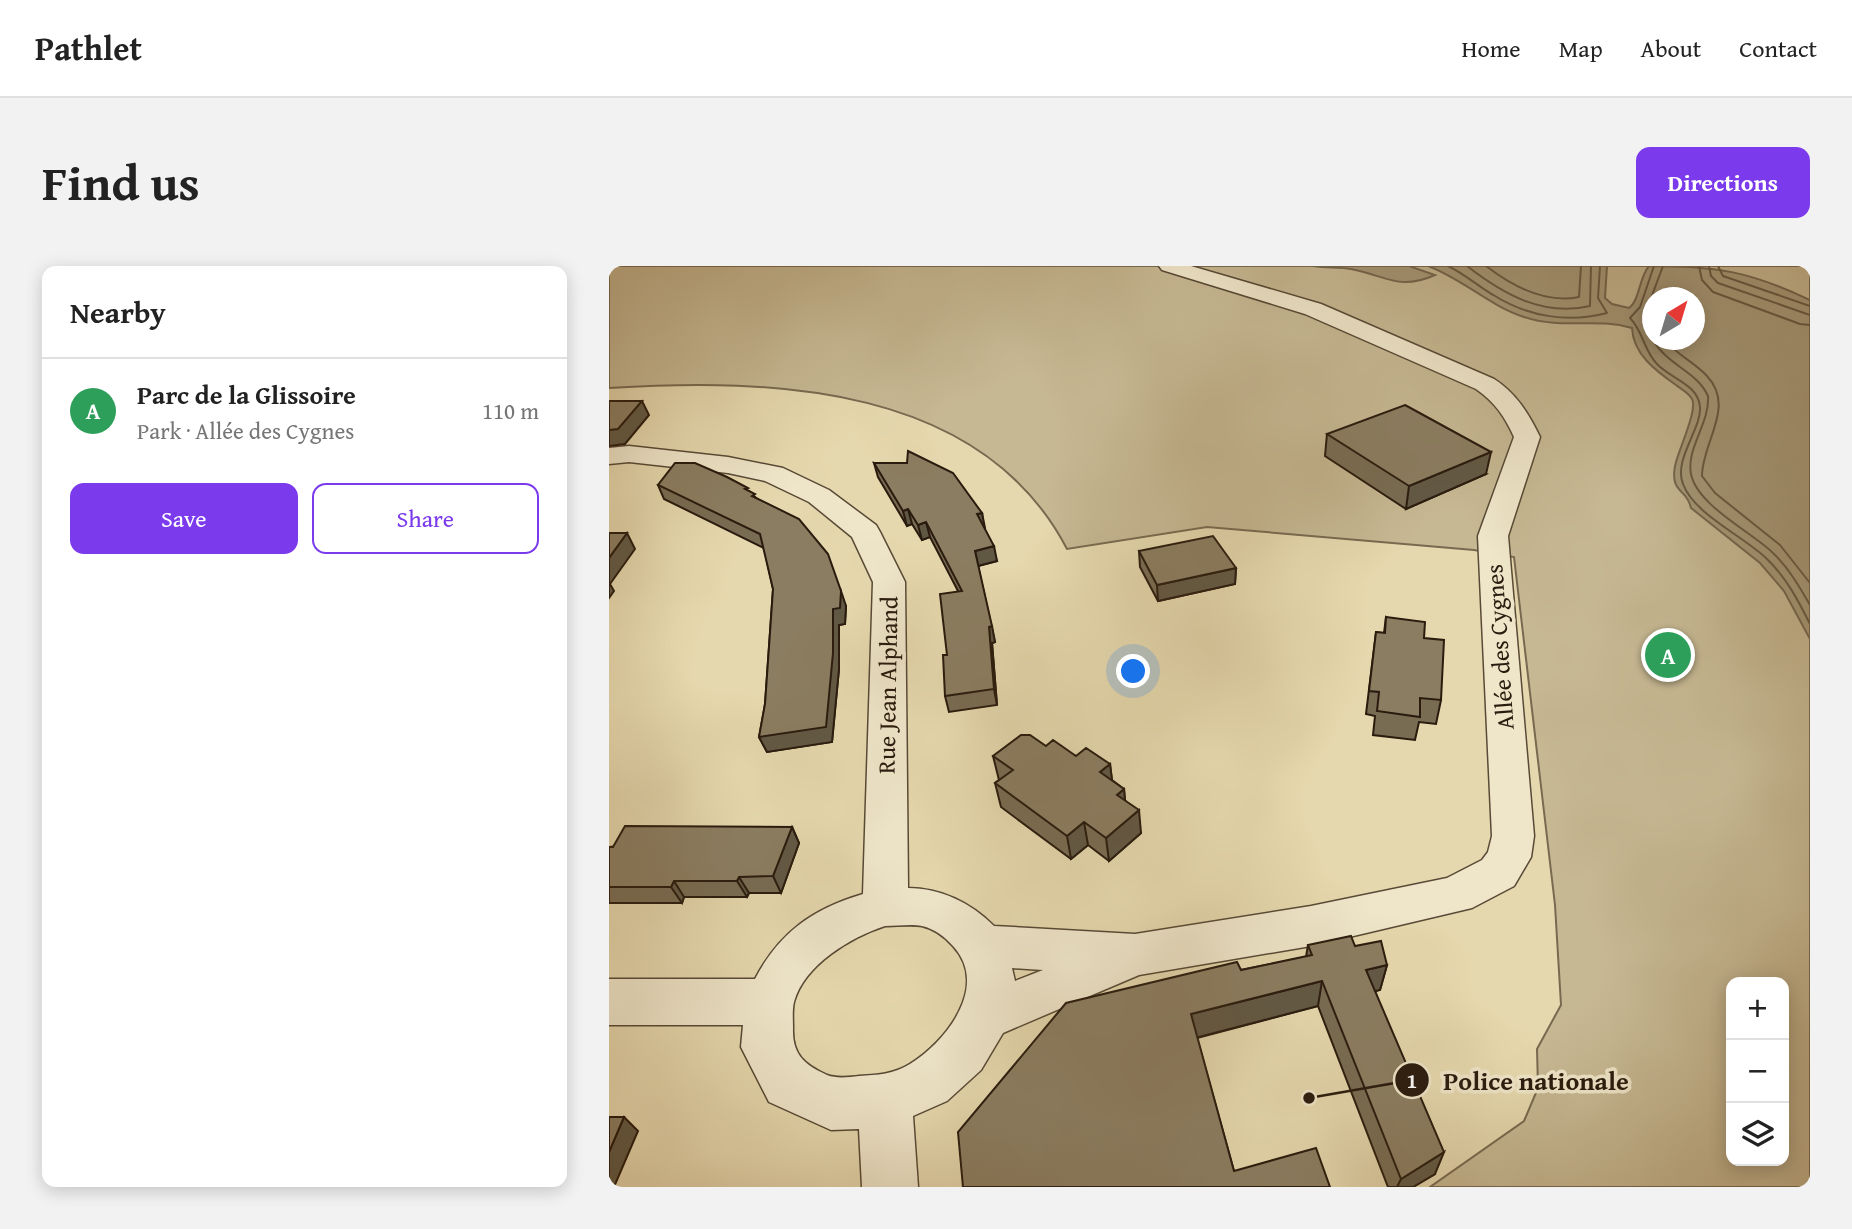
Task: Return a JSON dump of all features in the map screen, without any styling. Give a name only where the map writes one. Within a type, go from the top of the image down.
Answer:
[{"type":"street","name":"Allée des Cygnes","points":[[982,946],[1135,955],[1311,926],[1456,895],[1498,873],[1510,857],[1513,836],[1493,536],[1527,437],[1517,413],[1495,390],[1485,384],[1347,323],[1313,309],[1178,269]]},
{"type":"street","name":"Rue Jean Alphand","points":[[616,463],[728,465],[773,474],[819,496],[865,533],[889,582],[885,907]]},
{"type":"street","points":[[885,907],[925,907],[959,921],[982,946],[991,981],[985,1017],[963,1053],[928,1083],[885,1101],[831,1104],[788,1084],[767,1047],[769,1002],[786,968],[814,939],[848,918],[885,907]]},
{"type":"street","name":"Allée des Cygnes","points":[[985,1017],[1135,955]]},
{"type":"street","points":[[609,1002],[769,1002]]},
{"type":"street","points":[[885,1101],[890,1187]]},
{"type":"shaded area","points":[[609,266],[1810,266],[1810,1187],[1430,1187],[1524,1121],[1538,1088],[1537,1049],[1561,1005],[1555,905],[1514,557],[1474,550],[1207,527],[1067,549],[1029,494],[982,453],[927,423],[867,403],[803,391],[672,385],[609,388]]},
{"type":"water","points":[[1313,266],[1409,266],[1435,275],[1423,280],[1402,282],[1351,269]]},
{"type":"water","points":[[1428,266],[1607,266],[1605,298],[1612,304],[1629,308],[1649,266],[1694,267],[1732,272],[1769,282],[1810,300],[1810,639],[1784,591],[1760,563],[1691,508],[1677,486],[1675,466],[1690,421],[1692,399],[1641,354],[1636,346],[1632,328],[1605,323],[1538,321],[1499,306]]},
{"type":"building","points":[[609,401],[642,401],[618,429],[609,430]]},
{"type":"building","points":[[1405,405],[1491,452],[1409,486],[1327,434]]},
{"type":"building","points":[[908,451],[953,473],[982,513],[977,514],[994,546],[975,551],[992,626],[989,627],[994,689],[945,696],[943,655],[947,655],[940,594],[962,591],[926,522],[918,525],[908,509],[903,511],[874,463],[907,463]]},
{"type":"building","points":[[675,463],[695,463],[748,488],[745,489],[755,494],[752,496],[799,519],[828,554],[841,591],[840,608],[833,609],[833,653],[826,727],[759,737],[765,704],[773,589],[760,534],[658,485]]},
{"type":"building","points":[[609,533],[627,533],[609,558]]},
{"type":"building","points":[[1213,536],[1236,568],[1157,585],[1139,551]]},
{"type":"building","points":[[1386,617],[1425,622],[1424,638],[1444,640],[1441,700],[1420,698],[1420,717],[1377,711],[1379,692],[1369,691],[1376,632],[1385,633]]},
{"type":"building","points":[[1021,735],[1030,735],[1046,746],[1053,740],[1076,756],[1086,748],[1110,764],[1100,772],[1124,789],[1117,795],[1139,810],[1106,838],[1084,822],[1067,836],[995,783],[1013,770],[993,756]]},
{"type":"building","points":[[625,826],[792,827],[773,876],[739,877],[737,881],[674,881],[671,887],[609,887],[609,847],[613,847]]},
{"type":"building","points":[[1351,936],[1355,946],[1381,941],[1387,965],[1366,970],[1444,1152],[1401,1179],[1322,981],[1191,1014],[1234,1171],[1316,1148],[1330,1187],[963,1187],[958,1132],[1066,1003],[1237,962],[1241,970],[1312,955],[1308,945]]},
{"type":"building","points":[[609,1117],[624,1117],[609,1152]]},
{"type":"place","name":"Parc de la Glissoire","points":[[1668,655]]},
{"type":"place","name":"Police nationale","points":[[1309,1098]]}]
